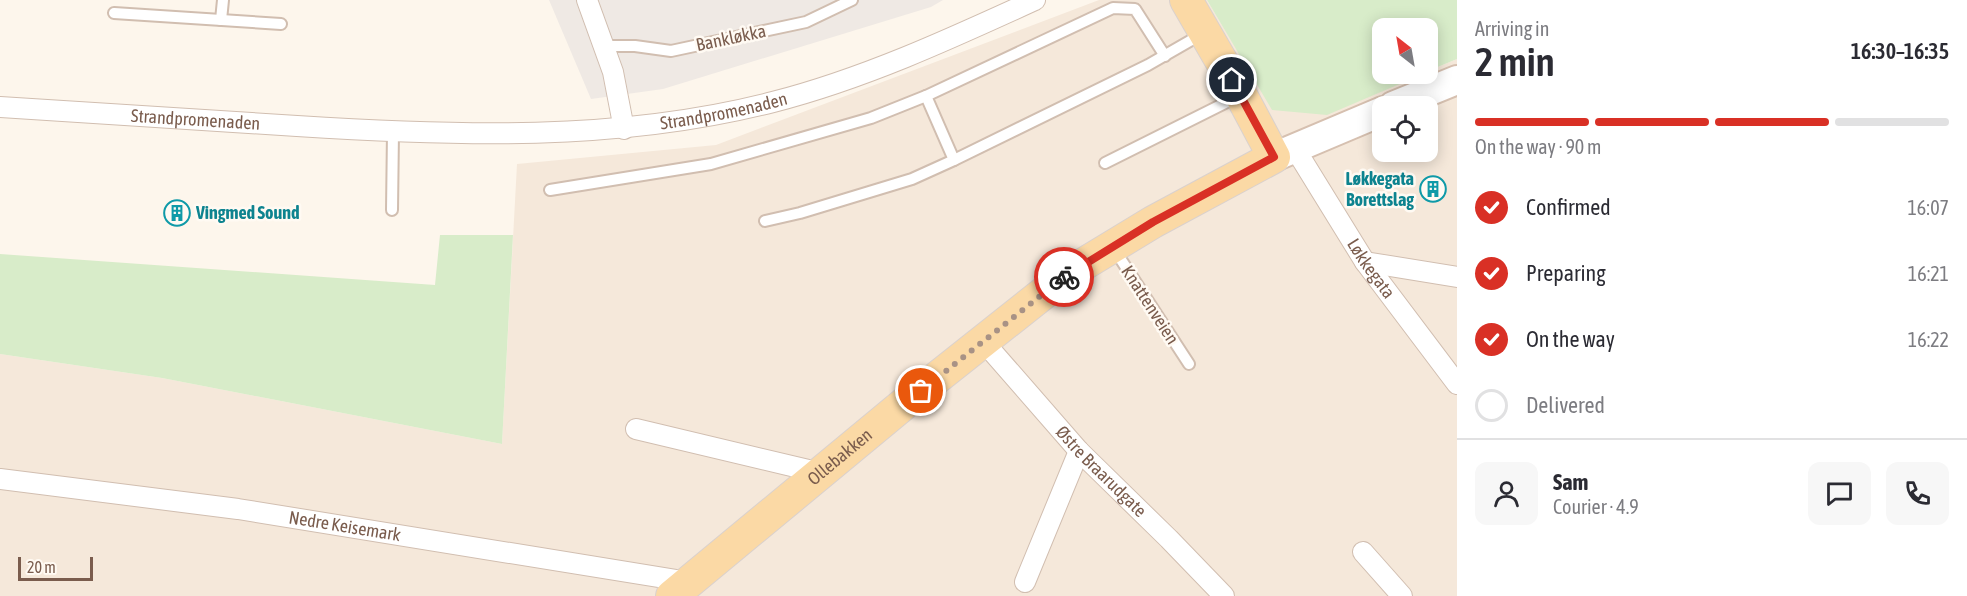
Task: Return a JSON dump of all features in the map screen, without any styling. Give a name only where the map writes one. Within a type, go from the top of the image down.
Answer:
[{"type":"main road","name":"Løkkegata","points":[[1186,0],[1241,95],[1284,152]]},
{"type":"main road","points":[[1418,96],[1457,80]]},
{"type":"main road","name":"Ollebakken","points":[[681,589],[983,341],[1070,273],[1112,246],[1284,152],[1372,116]]},
{"type":"street","points":[[586,0],[614,72],[624,129]]},
{"type":"street","name":"Strandpromenaden","points":[[0,107],[393,132],[487,133],[624,129],[693,119],[772,103],[835,83],[959,35],[1035,0]]},
{"type":"street","name":"Løkkegata","points":[[1284,152],[1457,384]]},
{"type":"street","points":[[1365,262],[1457,277]]},
{"type":"street","name":"Østre Braarudgate","points":[[983,341],[1079,451],[1224,596]]},
{"type":"street","points":[[636,429],[821,473]]},
{"type":"street","points":[[1025,582],[1079,451]]},
{"type":"street","name":"Nedre Keisemark","points":[[0,479],[238,509],[681,589]]},
{"type":"street","points":[[1363,552],[1402,596]]},
{"type":"lane","points":[[221,20],[222,0]]},
{"type":"lane","name":"Bankløkka","points":[[605,46],[634,46],[672,51],[806,22],[852,0]]},
{"type":"lane","points":[[550,190],[711,164],[871,118],[926,96],[1113,8],[1135,9],[1165,56]]},
{"type":"lane","points":[[114,13],[280,24]]},
{"type":"lane","points":[[765,220],[800,213],[912,179],[1165,56],[1205,33]]},
{"type":"lane","points":[[1105,163],[1241,95]]},
{"type":"lane","points":[[926,96],[954,160]]},
{"type":"lane","points":[[392,210],[393,132]]},
{"type":"lane","name":"Knattenveien","points":[[1112,246],[1189,364]]},
{"type":"shaded area","points":[[549,0],[943,0],[931,7],[663,89],[591,99]]},
{"type":"shaded area","points":[[1099,0],[1207,0],[1273,110],[1385,84],[1438,84],[1438,67],[1457,59],[1457,596],[0,596],[0,354],[162,378],[502,444],[517,164],[716,145]]},
{"type":"green space","points":[[1207,0],[1457,0],[1457,59],[1438,67],[1438,18],[1372,18],[1372,84],[1400,84],[1327,115],[1272,110]]},
{"type":"green space","points":[[440,235],[513,235],[502,444],[162,378],[0,354],[0,254],[435,285]]},
{"type":"way so far","points":[[921,391],[1064,277]]},
{"type":"place","name":"Løkkegata Borettslag","points":[[1433,189]]},
{"type":"place","name":"Vingmed Sound","points":[[177,213]]},
{"type":"route","points":[[1064,277],[1153,222],[1274,157],[1232,80]]}]
